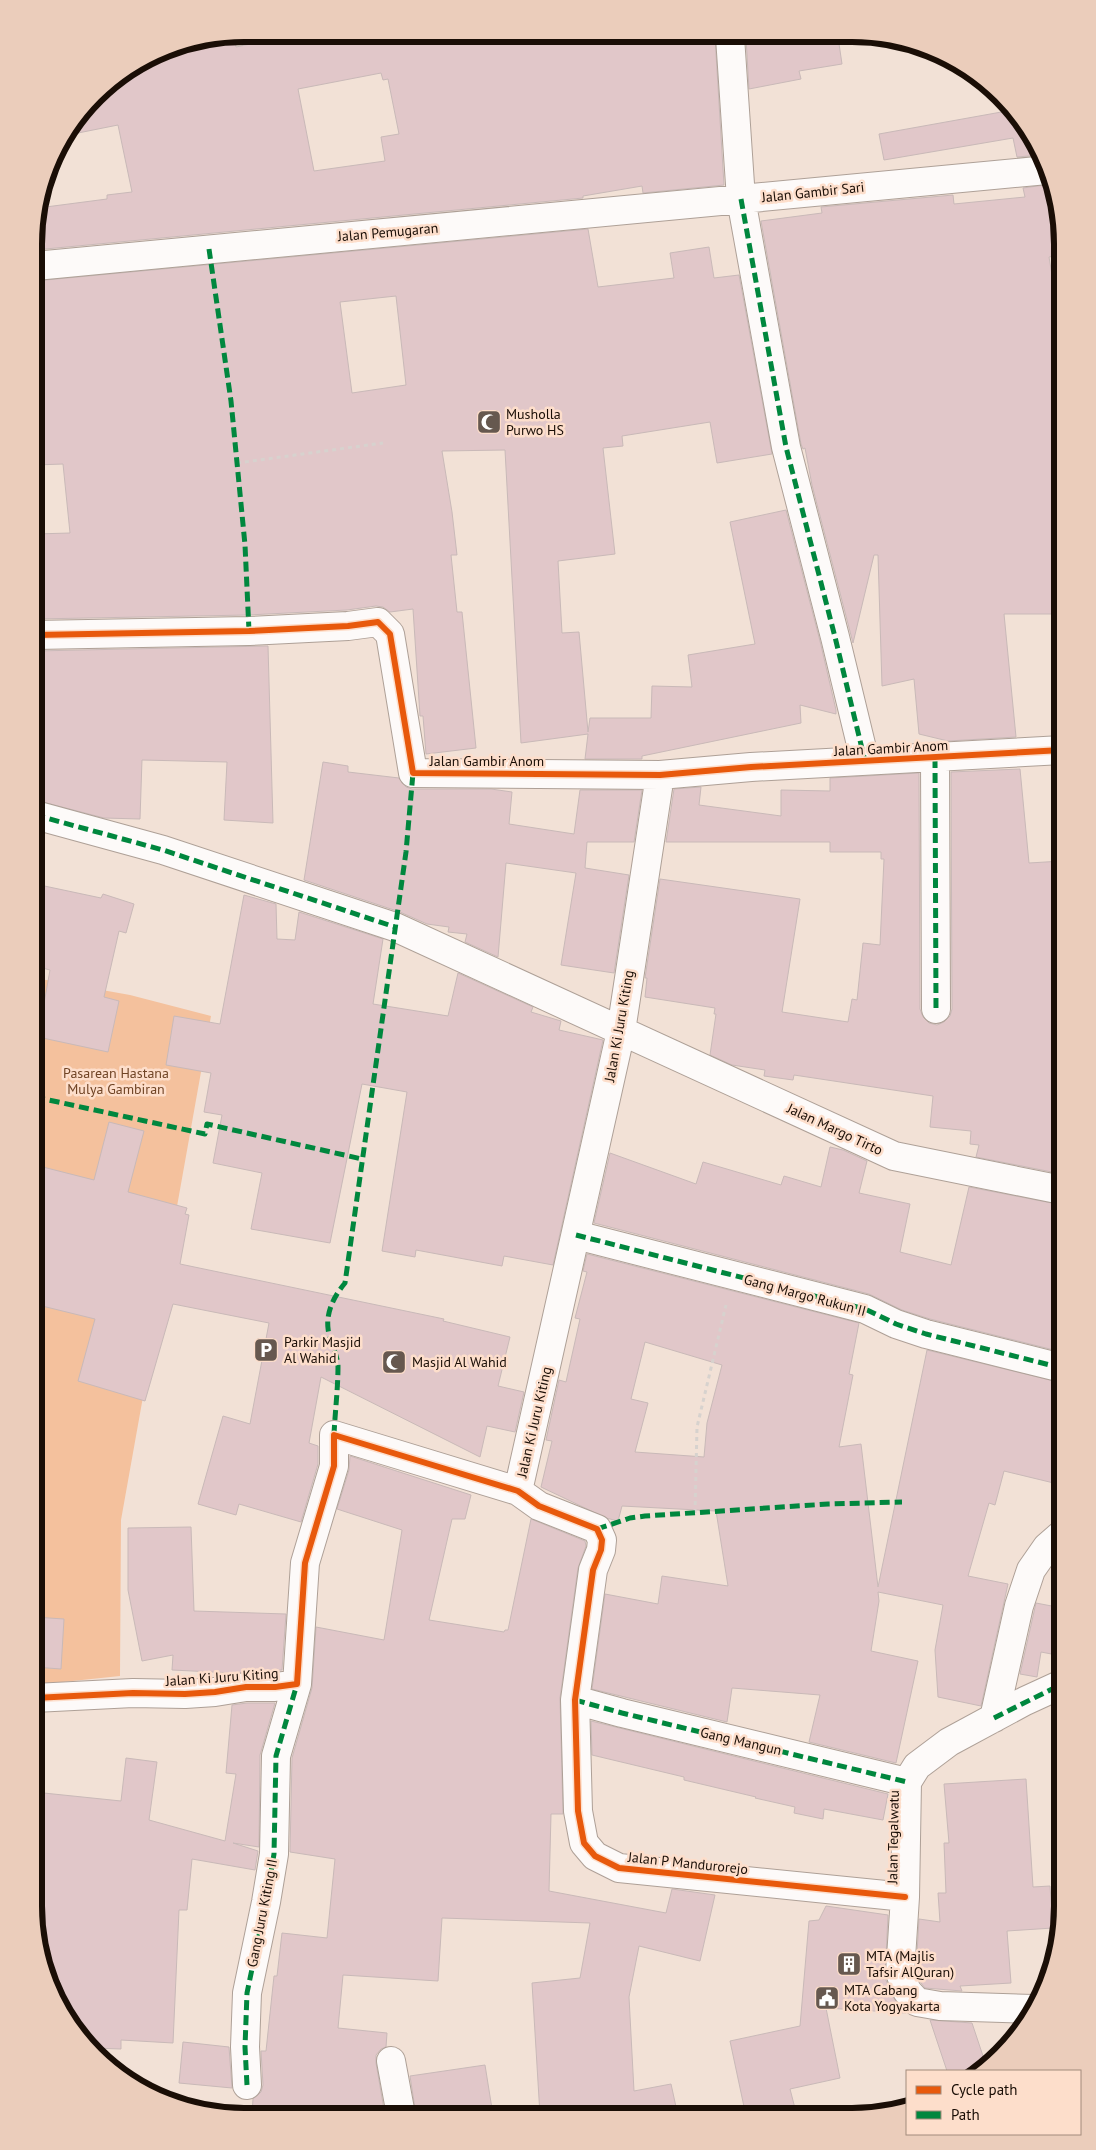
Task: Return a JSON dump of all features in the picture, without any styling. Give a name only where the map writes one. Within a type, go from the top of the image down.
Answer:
[{"type":"street","name":"Jalan Gambir Sari","points":[[730,42],[742,199],[1039,171]]},
{"type":"street","name":"Jalan Pemugaran","points":[[42,265],[742,199]]},
{"type":"street","points":[[742,199],[786,447],[865,761]]},
{"type":"street","name":"Jalan Gambir Anom","points":[[42,635],[249,631],[348,626],[378,622],[390,634],[413,773],[660,775],[750,767],[1054,751]]},
{"type":"street","points":[[936,758],[936,1009]]},
{"type":"street","name":"Jalan Ki Juru Kiting","points":[[42,1698],[133,1693],[185,1694],[246,1687],[275,1687],[297,1684],[305,1563],[334,1466],[334,1435],[518,1491],[621,1031],[660,775]]},
{"type":"street","name":"Jalan Margo Tirto","points":[[42,817],[163,850],[395,928],[894,1156],[1054,1188]]},
{"type":"street","name":"Gang Margo Rukun II","points":[[576,1235],[865,1309],[896,1324],[926,1334],[1054,1366]]},
{"type":"street","name":"Jalan P Mandurorejo","points":[[518,1491],[539,1506],[570,1520],[592,1525],[597,1529],[602,1540],[601,1550],[592,1570],[576,1700],[578,1811],[584,1843],[595,1856],[619,1868],[905,1897]]},
{"type":"street","points":[[994,1718],[1019,1606],[1031,1570],[1047,1547],[1054,1541]]},
{"type":"street","name":"Gang Juru Kiting II","points":[[247,2085],[245,2047],[247,1993],[274,1854],[276,1756],[297,1684]]},
{"type":"street","name":"Jalan Tegalwatu","points":[[1024,2010],[940,2006],[917,2002],[907,1991],[900,1973],[905,1897],[907,1782],[917,1766],[949,1742],[1054,1688]]},
{"type":"street","name":"Gang Mangun","points":[[576,1700],[622,1714],[907,1782]]},
{"type":"street","points":[[391,2061],[400,2108]]},
{"type":"path","points":[[237,463],[383,443]]},
{"type":"path","points":[[695,1513],[697,1427],[732,1275]]},
{"type":"green space","name":"Pasarean Hastana Mulya Gambiran","points":[[42,979],[130,995],[211,1016],[121,1520],[120,1676],[42,1684]]},
{"type":"building","points":[[260,42],[715,42],[724,185],[643,193],[642,186],[583,196],[583,198],[42,249],[46,207],[107,199],[107,195],[132,192],[118,125],[76,133],[93,111],[122,84],[155,63],[192,49],[236,43],[236,47]],"holes":[[[381,73],[383,80],[388,79],[399,134],[381,137],[385,161],[314,171],[298,89]]]},
{"type":"building","points":[[746,42],[839,42],[842,64],[799,71],[801,79],[749,89]]},
{"type":"building","points":[[1004,112],[1033,156],[1017,157],[1013,138],[884,160],[879,134]]},
{"type":"building","points":[[1045,185],[1050,205],[1053,231],[1054,256],[1049,257],[1054,287],[1054,614],[1004,614],[1016,737],[948,741],[919,734],[914,679],[882,686],[878,555],[874,555],[853,643],[812,485],[805,448],[803,449],[801,444],[761,221],[822,213],[821,207],[953,195],[954,204],[1025,197],[1023,188]]},
{"type":"building","points":[[588,229],[598,287],[674,278],[670,253],[709,247],[714,278],[739,275],[772,454],[717,463],[710,422],[622,436],[623,446],[603,448],[615,554],[558,561],[562,633],[579,632],[588,732],[590,718],[651,718],[652,686],[692,687],[688,655],[755,644],[730,522],[786,510],[820,641],[836,714],[800,705],[801,723],[642,756],[642,759],[585,759],[588,734],[521,743],[505,450],[442,451],[457,555],[451,555],[457,612],[462,612],[476,748],[426,754],[423,716],[420,716],[413,609],[390,612],[383,607],[376,606],[347,610],[248,615],[42,619],[42,534],[70,533],[63,464],[42,465],[42,280]],"holes":[[[396,296],[406,385],[352,393],[340,302]]]},
{"type":"building","points":[[268,646],[273,823],[224,820],[227,762],[142,760],[140,819],[104,818],[42,802],[42,651]]},
{"type":"building","points":[[323,762],[348,766],[348,772],[399,778],[406,787],[412,789],[491,789],[512,792],[509,824],[574,834],[580,790],[642,790],[634,842],[587,842],[585,868],[629,875],[614,973],[561,965],[576,873],[506,863],[498,957],[465,942],[467,934],[448,932],[449,927],[427,924],[400,912],[304,880]]},
{"type":"building","points":[[1020,769],[1029,863],[1054,861],[1054,1172],[976,1157],[979,1145],[970,1144],[971,1131],[930,1127],[933,1096],[794,1075],[793,1080],[764,1076],[765,1070],[732,1065],[710,1055],[716,1014],[714,1014],[715,1008],[645,997],[647,978],[645,978],[660,879],[800,899],[782,1012],[848,1022],[852,999],[857,1000],[863,943],[880,945],[884,859],[881,859],[881,852],[830,852],[830,842],[666,842],[674,789],[701,787],[699,805],[781,816],[781,790],[830,791],[830,778],[919,773],[920,1009],[923,1017],[929,1023],[937,1025],[944,1022],[950,1016],[952,1009],[951,772]]},
{"type":"building","points":[[42,885],[101,898],[103,894],[134,904],[126,933],[119,931],[104,997],[119,1001],[108,1052],[42,1038],[42,1015],[50,970],[42,968]]},
{"type":"building","points":[[244,895],[276,904],[277,939],[295,940],[299,912],[383,939],[373,1004],[448,1016],[458,973],[533,1007],[531,1012],[561,1021],[559,1030],[603,1040],[553,1265],[504,1256],[502,1266],[416,1250],[415,1257],[382,1251],[407,1092],[362,1084],[330,1243],[251,1229],[262,1173],[213,1163],[222,1115],[204,1112],[211,1073],[166,1065],[174,1016],[220,1024]]},
{"type":"building","points":[[109,1122],[144,1131],[128,1192],[187,1208],[185,1214],[189,1215],[180,1264],[444,1319],[443,1321],[510,1337],[498,1386],[524,1392],[515,1432],[487,1426],[480,1457],[321,1377],[309,1443],[318,1446],[318,1464],[301,1522],[239,1504],[236,1515],[198,1504],[223,1416],[250,1424],[269,1323],[173,1304],[145,1401],[78,1381],[95,1319],[42,1306],[42,1167],[94,1180]]},
{"type":"building","points":[[830,1147],[843,1150],[867,1161],[859,1193],[910,1204],[900,1252],[951,1265],[969,1187],[1054,1203],[1054,1350],[930,1319],[902,1310],[869,1294],[594,1223],[610,1153],[696,1184],[703,1162],[781,1185],[784,1176],[821,1187]]},
{"type":"building","points":[[587,1254],[859,1323],[849,1374],[853,1375],[839,1447],[861,1444],[878,1587],[927,1350],[1054,1381],[1054,1483],[1004,1471],[995,1505],[989,1503],[968,1576],[1008,1584],[981,1706],[938,1697],[935,1650],[943,1605],[878,1592],[879,1601],[871,1651],[918,1661],[896,1763],[809,1742],[820,1695],[732,1688],[727,1722],[592,1689],[605,1594],[658,1604],[662,1576],[728,1586],[716,1511],[622,1506],[618,1521],[606,1518],[541,1487],[552,1441],[546,1440],[559,1380],[566,1382],[580,1319],[575,1318],[587,1272],[583,1271]],"holes":[[[645,1342],[722,1365],[707,1423],[704,1457],[635,1452],[648,1403],[631,1399]]]},
{"type":"building","points":[[350,1456],[471,1495],[465,1519],[452,1519],[429,1620],[504,1632],[508,1630],[531,1519],[585,1541],[586,1546],[578,1568],[560,1698],[563,1814],[551,1814],[549,1891],[666,1913],[672,1889],[715,1895],[700,1961],[639,1946],[629,1997],[634,2091],[671,2084],[676,2108],[540,2108],[532,1983],[580,1978],[590,1923],[442,1918],[438,1981],[343,1975],[338,2028],[387,2033],[386,2047],[381,2049],[376,2055],[384,2108],[252,2108],[253,2099],[261,2092],[263,2085],[261,2051],[266,2051],[274,1976],[277,1976],[282,1933],[327,1938],[335,1859],[290,1852],[292,1758],[312,1688],[316,1627],[384,1640],[402,1530],[337,1509],[349,1470]]},
{"type":"building","points":[[191,1527],[194,1611],[286,1614],[282,1670],[234,1673],[172,1670],[173,1655],[142,1661],[128,1590],[128,1528]]},
{"type":"building","points":[[1036,1603],[1054,1606],[1054,1654],[1041,1652],[1037,1677],[1020,1674]]},
{"type":"building","points":[[42,1618],[64,1619],[61,1669],[42,1668]]},
{"type":"building","points":[[275,1703],[260,1755],[259,1847],[233,1843],[258,1851],[255,1870],[192,1859],[187,1910],[179,1910],[173,2043],[121,2040],[121,2049],[102,2048],[84,2028],[63,1995],[49,1958],[44,1932],[42,1905],[42,1793],[121,1801],[126,1758],[157,1762],[149,1820],[225,1841],[236,1774],[226,1773],[232,1705]]},
{"type":"building","points":[[591,1721],[888,1794],[883,1820],[824,1809],[823,1819],[794,1813],[795,1807],[684,1780],[684,1777],[592,1755]]},
{"type":"building","points":[[1026,1779],[1033,1887],[1050,1886],[1053,1923],[1052,1928],[1007,1931],[1011,1983],[960,1986],[962,1991],[925,1988],[916,1971],[919,1919],[940,1922],[938,1893],[946,1893],[944,1843],[949,1843],[944,1784]]},
{"type":"building","points":[[826,1906],[888,1915],[885,1978],[893,1997],[906,2013],[826,2008],[840,2078],[790,2089],[795,2108],[744,2108],[730,2041],[800,2026],[809,1921],[819,1920]]},
{"type":"building","points":[[930,2020],[972,2023],[984,2058],[968,2070],[947,2070]]},
{"type":"building","points":[[183,2042],[229,2047],[232,2088],[179,2083]]},
{"type":"building","points":[[485,2065],[492,2108],[415,2108],[410,2076]]},
{"type":"marked path","points":[[741,199],[786,447],[865,761]]},
{"type":"marked path","points":[[209,249],[231,401],[245,545],[249,631]]},
{"type":"marked path","points":[[935,758],[936,1009]]},
{"type":"marked path","points":[[334,1435],[338,1366],[329,1333],[328,1315],[335,1298],[345,1283],[406,852],[413,773]]},
{"type":"marked path","points":[[42,817],[163,850],[395,927]]},
{"type":"marked path","points":[[42,1099],[205,1134],[207,1124],[362,1159]]},
{"type":"marked path","points":[[576,1235],[865,1309],[896,1324],[926,1334],[1054,1366]]},
{"type":"marked path","points":[[597,1529],[630,1518],[645,1516],[828,1504],[902,1502]]},
{"type":"marked path","points":[[247,2085],[245,2047],[247,1993],[274,1854],[276,1756],[297,1684]]},
{"type":"marked path","points":[[994,1718],[1054,1688]]},
{"type":"marked path","points":[[575,1700],[907,1782]]},
{"type":"cycle path","points":[[42,635],[249,631],[348,626],[378,622],[390,634],[413,773],[660,775],[751,767],[1054,750]]},
{"type":"cycle path","points":[[42,1698],[133,1693],[185,1694],[246,1687],[275,1687],[297,1684],[305,1563],[334,1466],[334,1435],[518,1491],[539,1506],[597,1529],[602,1540],[601,1550],[593,1570],[575,1700],[578,1811],[584,1843],[595,1856],[619,1868],[905,1897]]},
{"type":"place","name":"Musholla Purwo HS","points":[[489,422]]},
{"type":"place","name":"Parkir Masjid Al Wahid","points":[[266,1350]]},
{"type":"place","name":"Masjid Al Wahid","points":[[394,1362]]},
{"type":"place","name":"MTA (Majlis Tafsir AlQuran)","points":[[849,1964]]},
{"type":"place","name":"MTA Cabang Kota Yogyakarta","points":[[827,1998]]}]
